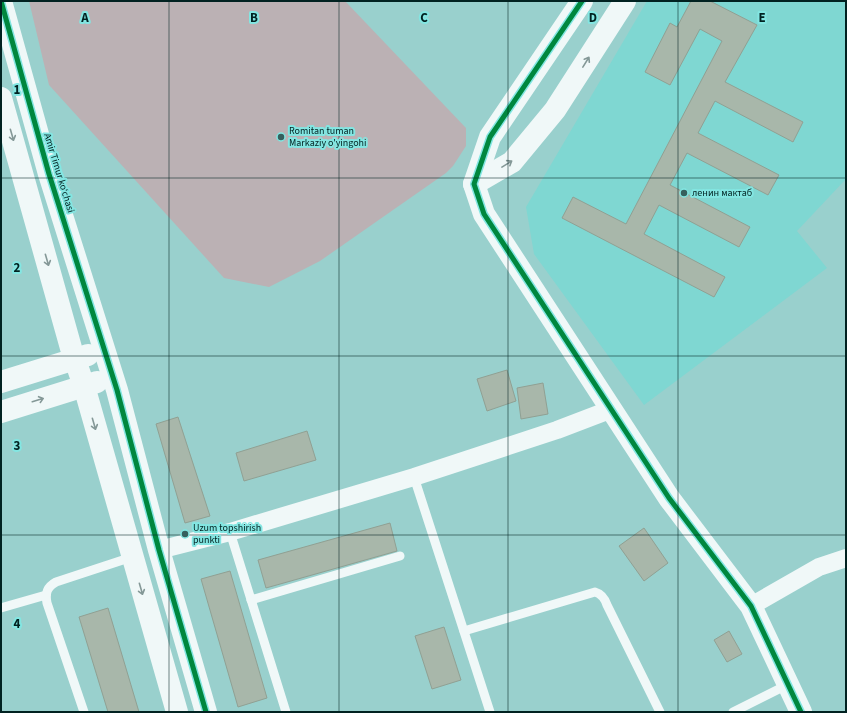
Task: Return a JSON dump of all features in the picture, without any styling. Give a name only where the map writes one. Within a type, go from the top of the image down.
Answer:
[{"type":"street","name":"Amir Timur ko‘chasi","points":[[1,1],[49,174],[105,349],[127,425],[159,550],[206,712]]},
{"type":"street","points":[[582,1],[490,137],[474,184],[484,214],[669,498],[751,606],[801,712]]},
{"type":"street","points":[[474,184],[512,162],[555,110],[625,1]]},
{"type":"street","points":[[1,98],[177,712]]},
{"type":"street","points":[[1,382],[105,349]]},
{"type":"street","points":[[1,412],[112,377]]},
{"type":"street","points":[[132,557],[230,532],[414,477],[557,430],[612,409]]},
{"type":"street","points":[[751,606],[819,567],[846,558]]},
{"type":"lane","points":[[414,477],[490,712]]},
{"type":"lane","points":[[230,532],[286,712]]},
{"type":"lane","points":[[251,600],[400,556]]},
{"type":"lane","points":[[84,712],[47,603],[46,595],[48,588],[56,582],[132,557]]},
{"type":"lane","points":[[464,631],[595,592],[599,593],[605,599],[607,606],[660,712]]},
{"type":"lane","points":[[1,608],[46,595]]},
{"type":"lane","points":[[733,712],[787,685]]},
{"type":"shaded area","name":"Romitan tuman Markaziy o'yingohi","points":[[29,1],[345,1],[466,128],[466,146],[453,166],[446,173],[320,261],[269,287],[224,278],[49,85]]},
{"type":"shaded area","name":"ленин мактаб","points":[[647,1],[846,1],[846,179],[797,231],[827,268],[644,405],[534,254],[526,207]]},
{"type":"building","name":"ленин мактаб","points":[[691,1],[710,1],[757,25],[725,82],[803,122],[793,142],[715,101],[698,133],[779,175],[768,195],[687,153],[670,185],[750,227],[739,247],[659,205],[644,234],[725,277],[714,297],[562,218],[573,197],[626,224],[722,41],[700,29],[670,85],[645,72],[670,23],[677,27]]},
{"type":"building","points":[[507,370],[516,401],[487,411],[477,379]]},
{"type":"building","points":[[543,383],[548,414],[521,419],[517,388]]},
{"type":"building","points":[[178,417],[210,516],[185,523],[156,424]]},
{"type":"building","points":[[307,431],[316,460],[244,481],[236,453]]},
{"type":"building","points":[[390,523],[397,551],[266,588],[258,560]]},
{"type":"building","points":[[644,528],[668,563],[644,581],[619,546]]},
{"type":"building","points":[[230,571],[267,698],[238,707],[201,579]]},
{"type":"building","points":[[108,608],[139,712],[108,712],[79,617]]},
{"type":"building","points":[[444,627],[461,680],[432,689],[415,636]]},
{"type":"building","points":[[729,631],[742,654],[727,662],[714,640]]},
{"type":"cycle path","points":[[1,1],[49,174],[117,390],[159,550],[206,712]]},
{"type":"cycle path","points":[[582,1],[490,137],[474,184],[484,214],[669,498],[751,606],[801,712]]},
{"type":"place","name":"Romitan tuman Markaziy o'yingohi","points":[[281,137]]},
{"type":"place","name":"ленин мактаб","points":[[684,193]]},
{"type":"place","name":"Uzum topshirish punkti","points":[[185,534]]}]
